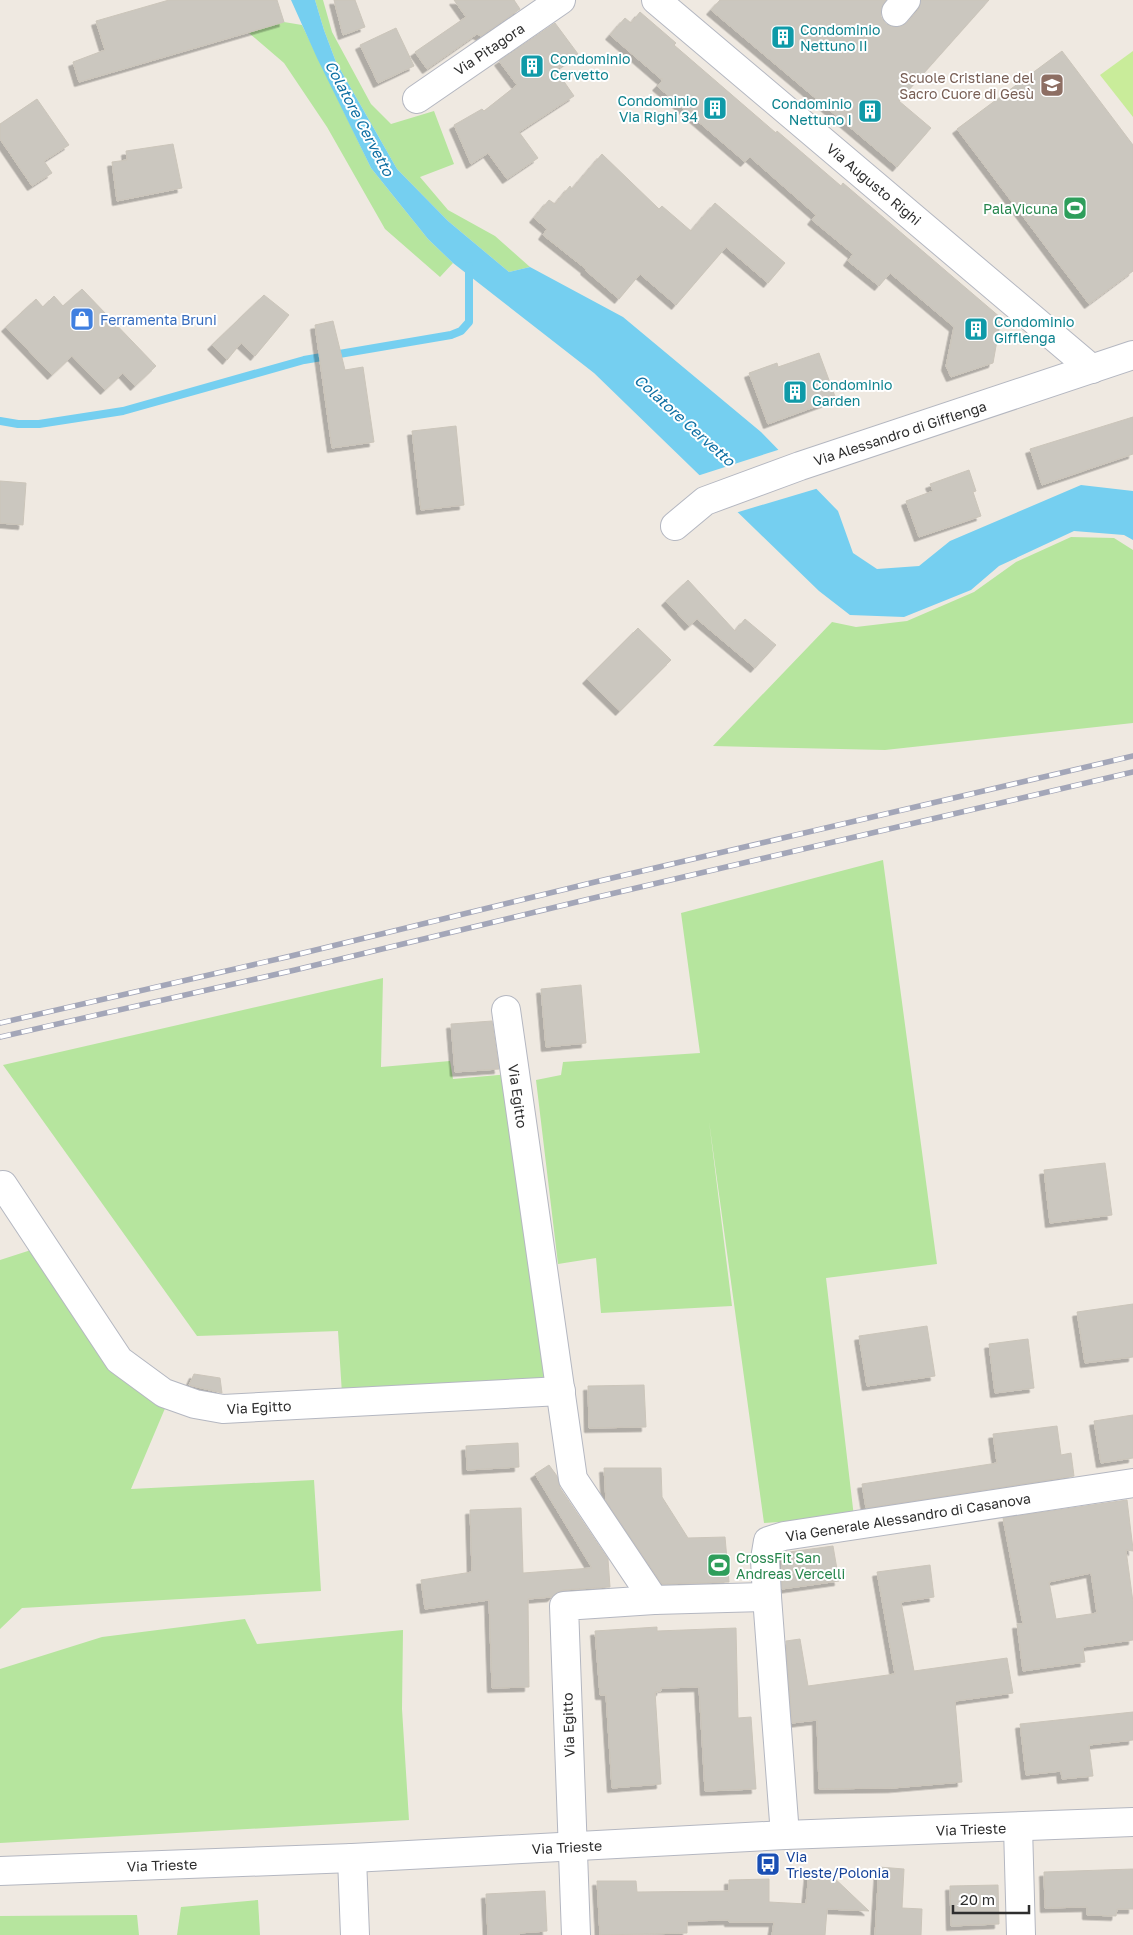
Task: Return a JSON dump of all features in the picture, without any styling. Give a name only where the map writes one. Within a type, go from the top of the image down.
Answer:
[{"type":"street","name":"Via Pitagora","points":[[417,99],[561,0]]},
{"type":"street","name":"Via Augusto Righi","points":[[656,0],[1092,369]]},
{"type":"street","name":"Via Alessandro di Gifflenga","points":[[675,526],[705,501],[800,466],[1133,355]]},
{"type":"street","name":"Via Egitto","points":[[506,1010],[573,1479],[654,1600]]},
{"type":"street","name":"Via Egitto","points":[[3,1186],[119,1360],[164,1393],[194,1404],[223,1409],[561,1391]]},
{"type":"street","name":"Via Generale Alessandro di Casanova","points":[[785,1835],[767,1597],[765,1559],[768,1541],[784,1536],[1133,1483]]},
{"type":"street","name":"Via Egitto","points":[[576,1935],[564,1606],[654,1600],[767,1597]]},
{"type":"street","name":"Via Trieste","points":[[0,1871],[352,1858],[785,1835],[1133,1822]]},
{"type":"street","points":[[1018,1827],[1021,1935]]},
{"type":"street","points":[[352,1858],[356,1935]]},
{"type":"green space","points":[[315,0],[323,0],[332,32],[371,104],[391,124],[434,111],[454,164],[420,177],[448,210],[495,236],[530,267],[509,272],[448,221],[397,169],[336,62]]},
{"type":"green space","points":[[284,22],[302,25],[371,168],[428,239],[453,263],[440,277],[385,229],[327,127],[284,63],[249,33]]},
{"type":"green space","points":[[1133,51],[1133,117],[1100,75]]},
{"type":"green space","points":[[1071,537],[1114,538],[1133,550],[1133,723],[885,750],[713,746],[832,622],[856,627],[907,621],[974,592],[1016,562]]},
{"type":"green space","points":[[883,860],[937,1264],[826,1278],[854,1517],[764,1523],[709,1121],[732,1306],[601,1313],[596,1258],[558,1264],[536,1080],[561,1075],[563,1062],[700,1053],[681,913]]},
{"type":"green space","points":[[383,978],[381,1067],[450,1061],[453,1079],[510,1074],[550,1382],[342,1394],[338,1331],[197,1336],[3,1065]]},
{"type":"green space","points":[[31,1250],[166,1406],[131,1489],[314,1480],[321,1591],[22,1608],[0,1629],[0,1260]]},
{"type":"green space","points":[[245,1619],[257,1644],[403,1630],[402,1709],[409,1820],[0,1843],[0,1669],[102,1637]]},
{"type":"green space","points":[[258,1900],[260,1935],[177,1935],[181,1907]]},
{"type":"green space","points":[[137,1915],[139,1935],[0,1935],[0,1916]]},
{"type":"water","name":"Colatore Cervetto","points":[[291,0],[315,0],[336,62],[397,169],[448,221],[509,272],[530,267],[623,317],[761,432],[838,511],[853,553],[877,569],[919,566],[950,541],[1081,485],[1133,491],[1133,540],[1124,535],[1074,531],[999,566],[971,590],[904,617],[850,615],[819,591],[594,373],[453,263],[428,239],[371,168]]},
{"type":"pier","points":[[781,449],[819,488],[735,513],[697,476]]},
{"type":"building","points":[[169,0],[277,0],[284,22],[79,82],[73,62],[105,50],[96,21]]},
{"type":"building","points":[[334,0],[355,0],[365,27],[343,35]]},
{"type":"building","points":[[454,0],[514,0],[520,9],[481,36],[477,34],[427,69],[415,52],[466,17]]},
{"type":"building","points":[[720,0],[886,0],[881,9],[881,17],[886,24],[894,27],[902,26],[908,22],[918,10],[921,0],[989,0],[899,101],[931,128],[897,167],[711,10]]},
{"type":"building","points":[[640,12],[676,43],[674,45],[776,133],[777,131],[841,186],[843,183],[1001,318],[993,363],[951,377],[946,366],[954,327],[890,273],[879,286],[848,261],[853,254],[812,220],[816,215],[750,157],[745,162],[657,86],[662,81],[662,78],[610,35],[625,18],[631,23]]},
{"type":"building","points":[[555,23],[578,54],[556,70],[574,96],[519,132],[538,158],[507,179],[488,153],[471,164],[454,125],[482,109],[484,111],[517,85],[499,61]]},
{"type":"building","points":[[396,28],[414,66],[378,83],[360,45]]},
{"type":"building","name":"PalaVicuna","points":[[1062,51],[1133,145],[1133,271],[1089,304],[957,129]]},
{"type":"building","points":[[37,99],[69,145],[44,161],[52,173],[32,186],[0,139],[0,124]]},
{"type":"building","points":[[173,144],[182,188],[117,201],[112,162],[127,160],[126,151]]},
{"type":"building","points":[[602,154],[659,209],[662,206],[691,231],[715,203],[785,263],[768,283],[726,247],[676,305],[640,274],[619,299],[586,269],[543,235],[547,229],[534,218],[549,200],[555,204],[570,186],[572,189]]},
{"type":"building","points":[[82,289],[156,366],[135,386],[123,373],[105,390],[72,356],[52,375],[6,327],[36,299],[43,307],[54,296],[63,306]]},
{"type":"building","points":[[264,295],[289,315],[255,356],[241,343],[227,360],[212,345]]},
{"type":"building","points":[[333,321],[345,370],[363,367],[374,442],[332,448],[315,325]]},
{"type":"building","name":"Condominio Garden","points":[[819,353],[836,399],[768,424],[749,373],[777,363],[778,367]]},
{"type":"building","points":[[1133,417],[1133,454],[1042,485],[1030,449]]},
{"type":"building","points":[[456,426],[464,505],[421,510],[412,431]]},
{"type":"building","points":[[969,470],[976,491],[973,492],[981,516],[919,537],[906,501],[933,491],[930,484]]},
{"type":"building","points":[[0,481],[26,483],[23,525],[0,523]]},
{"type":"building","points":[[688,580],[735,631],[745,619],[776,645],[755,668],[697,619],[689,626],[666,601]]},
{"type":"building","points":[[638,628],[671,660],[620,711],[587,679]]},
{"type":"building","points":[[581,985],[586,1043],[546,1047],[541,989]]},
{"type":"building","points":[[492,1021],[499,1069],[455,1072],[451,1024]]},
{"type":"building","points":[[1105,1163],[1112,1215],[1050,1223],[1044,1170]]},
{"type":"building","points":[[1133,1304],[1133,1357],[1085,1363],[1077,1312]]},
{"type":"building","points":[[927,1326],[935,1376],[867,1386],[859,1336]]},
{"type":"building","points":[[1028,1339],[1034,1388],[995,1393],[989,1344]]},
{"type":"building","points":[[194,1374],[220,1378],[222,1393],[189,1385]]},
{"type":"building","points":[[644,1385],[646,1427],[589,1428],[588,1386]]},
{"type":"building","points":[[1133,1415],[1133,1458],[1101,1463],[1094,1421]]},
{"type":"building","points":[[1057,1426],[1061,1455],[1071,1453],[1074,1476],[866,1508],[862,1484],[997,1463],[993,1434]]},
{"type":"building","points":[[518,1443],[519,1467],[467,1470],[466,1446]]},
{"type":"building","points":[[549,1465],[557,1476],[560,1488],[608,1559],[610,1587],[563,1590],[552,1597],[528,1599],[529,1687],[492,1688],[489,1600],[425,1609],[421,1580],[472,1572],[470,1510],[521,1508],[523,1573],[592,1568],[535,1474]]},
{"type":"building","points":[[604,1468],[661,1468],[662,1497],[688,1538],[725,1537],[729,1582],[662,1584],[606,1501]]},
{"type":"building","points":[[1127,1500],[1133,1549],[1133,1551],[1126,1550],[1133,1602],[1133,1640],[1083,1647],[1085,1662],[1023,1671],[1017,1624],[1023,1624],[1003,1518]],"holes":[[[1091,1573],[1097,1613],[1056,1619],[1049,1582]]]},
{"type":"building","points":[[833,1546],[839,1581],[782,1589],[782,1553]]},
{"type":"building","points":[[930,1565],[934,1597],[901,1602],[914,1671],[1007,1658],[1013,1693],[955,1701],[962,1782],[893,1788],[819,1789],[817,1720],[792,1723],[786,1641],[800,1639],[808,1686],[895,1674],[877,1572]]},
{"type":"building","points":[[657,1627],[657,1631],[736,1628],[738,1718],[751,1717],[756,1789],[705,1791],[699,1687],[661,1688],[661,1691],[655,1692],[661,1784],[612,1788],[606,1695],[600,1695],[595,1631]]},
{"type":"building","points":[[1133,1712],[1133,1740],[1089,1745],[1093,1776],[1062,1779],[1061,1771],[1026,1775],[1020,1724]]},
{"type":"building","points":[[879,1867],[904,1869],[902,1908],[922,1909],[921,1935],[875,1935]]},
{"type":"building","points":[[1133,1869],[1133,1909],[1117,1909],[1116,1916],[1087,1915],[1087,1907],[1045,1908],[1044,1872]]},
{"type":"building","points":[[809,1872],[829,1873],[869,1911],[827,1909],[825,1935],[772,1935],[774,1922],[729,1922],[729,1920],[687,1921],[687,1933],[600,1935],[597,1881],[636,1881],[637,1892],[729,1891],[729,1880],[769,1879],[769,1902],[806,1904]]},
{"type":"building","points":[[998,1885],[999,1924],[951,1926],[950,1886]]},
{"type":"building","points":[[545,1891],[547,1931],[519,1933],[519,1935],[488,1935],[486,1894]]},
{"type":"waterway","points":[[0,421],[18,424],[39,424],[123,411],[304,360],[451,335],[461,331],[469,322],[469,266]]},
{"type":"railway","points":[[0,1023],[291,956],[595,882],[1133,756]]},
{"type":"railway","points":[[0,1037],[295,970],[1133,772]]},
{"type":"place","name":"Condominio Nettuno II","points":[[783,37]]},
{"type":"place","name":"Condominio Cervetto","points":[[532,66]]},
{"type":"place","name":"Scuole Cristiane del Sacro Cuore di Gesù","points":[[1052,85]]},
{"type":"place","name":"Condominio Via Righi 34","points":[[715,108]]},
{"type":"place","name":"Condominio Nettuno I","points":[[870,111]]},
{"type":"place","name":"PalaVicuna","points":[[1075,208]]},
{"type":"place","name":"Ferramenta Bruni","points":[[82,319]]},
{"type":"place","name":"Condominio Gifflenga","points":[[976,329]]},
{"type":"place","name":"Condominio Garden","points":[[795,392]]},
{"type":"place","name":"CrossFit San Andreas Vercelli","points":[[719,1565]]},
{"type":"place","name":"Via Trieste/Polonia","points":[[768,1864]]}]
